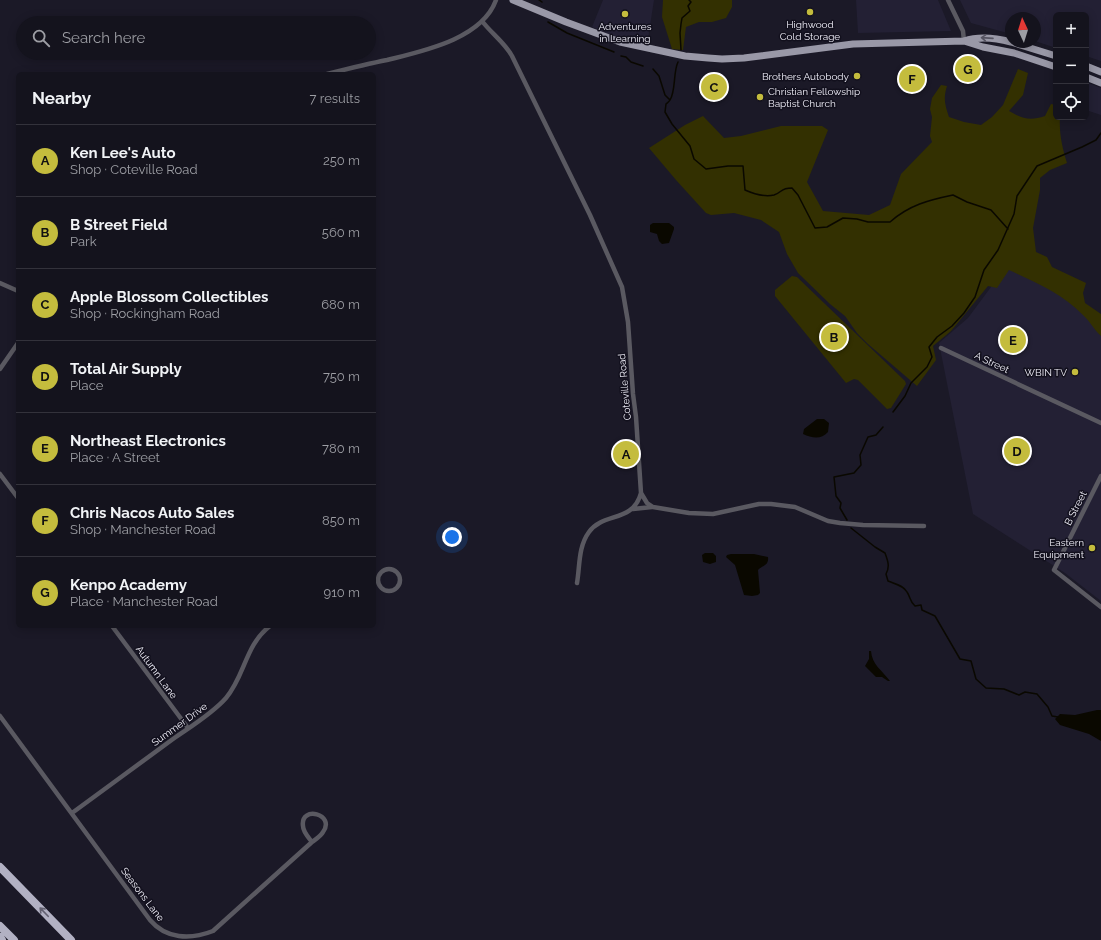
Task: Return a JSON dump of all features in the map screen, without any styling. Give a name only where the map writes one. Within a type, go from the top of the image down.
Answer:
[{"type":"highway","points":[[0,867],[71,940]]},
{"type":"highway","points":[[0,926],[14,940]]},
{"type":"main road","points":[[513,0],[614,40],[692,57],[731,59],[829,46],[877,42],[964,41],[978,38],[1005,41]]},
{"type":"main road","points":[[964,41],[983,47],[1014,53],[1053,66]]},
{"type":"main road","points":[[1030,48],[1053,55]]},
{"type":"main road","points":[[1089,67],[1101,72]]},
{"type":"main road","points":[[1089,78],[1101,83]]},
{"type":"street","points":[[335,72],[433,48],[455,39],[482,21],[489,13],[496,0]]},
{"type":"street","points":[[948,0],[963,31],[964,41]]},
{"type":"street","name":"Coteville Road","points":[[482,21],[492,34],[509,50],[590,215],[622,287],[627,321],[636,417],[641,493]]},
{"type":"street","points":[[0,283],[16,290]]},
{"type":"street","points":[[0,369],[16,346]]},
{"type":"street","name":"A Street","points":[[941,348],[1101,423]]},
{"type":"street","points":[[0,474],[16,495]]},
{"type":"street","name":"B Street","points":[[1101,476],[1054,570],[1101,607]]},
{"type":"street","points":[[641,493],[647,504],[653,507]]},
{"type":"street","points":[[633,509],[638,502],[641,493]]},
{"type":"street","points":[[576,583],[582,545],[589,532],[598,524],[633,509],[653,507],[701,514],[713,514],[759,504],[783,505],[795,507],[828,521],[840,523],[924,526]]},
{"type":"street","points":[[385,569],[394,570],[399,576],[398,585],[392,590],[384,590],[376,584],[378,575],[385,569]]},
{"type":"street","name":"Autumn Lane","points":[[113,628],[188,728]]},
{"type":"street","name":"Summer Drive","points":[[72,813],[217,707],[232,689],[252,646],[268,628]]},
{"type":"street","name":"Seasons Lane","points":[[0,716],[153,924],[165,933],[181,938],[198,937],[213,931],[312,842],[323,832],[326,825],[324,818],[315,814],[310,814],[306,817],[303,820],[302,825],[312,842]]},
{"type":"shaded area","name":"Adventures in Learning","points":[[603,0],[654,0],[647,45],[608,34],[592,27]]},
{"type":"shaded area","points":[[663,0],[732,0],[732,7],[726,18],[712,22],[699,22],[686,27],[683,50],[672,49],[662,17]]},
{"type":"shaded area","points":[[856,0],[938,0],[951,31],[858,33]]},
{"type":"shaded area","points":[[960,0],[1101,0],[1101,61],[1089,57],[1089,12],[1053,12],[1053,47],[1041,43],[1041,12],[1005,12],[1005,32],[971,23]]},
{"type":"shaded area","points":[[1018,69],[1028,73],[1023,95],[1009,111],[1018,116],[1031,119],[1045,116],[1051,104],[1053,104],[1053,120],[1060,120],[1061,140],[1067,163],[1050,170],[1040,178],[1040,190],[1033,228],[1036,252],[1047,257],[1052,267],[1086,283],[1083,293],[1085,303],[1101,314],[1101,336],[1085,317],[1067,301],[1048,289],[1009,270],[997,288],[988,286],[951,331],[933,346],[936,360],[917,386],[868,344],[857,333],[845,316],[830,304],[798,273],[787,254],[779,232],[761,220],[734,213],[711,215],[706,213],[649,148],[685,125],[703,116],[724,138],[741,136],[781,126],[822,126],[828,130],[807,182],[823,211],[869,215],[890,205],[901,174],[932,142],[930,136],[932,117],[930,109],[932,98],[941,85],[947,86],[945,102],[949,117],[964,122],[981,125],[992,117],[1003,105]]},
{"type":"shaded area","points":[[1089,83],[1101,88],[1101,115],[1089,111]]},
{"type":"shaded area","points":[[653,223],[669,223],[674,227],[669,243],[662,244],[659,241],[657,234],[650,232],[650,225]]},
{"type":"shaded area","points":[[1012,253],[1101,328],[1101,601],[1065,573],[973,514],[939,343],[968,318],[991,287]]},
{"type":"shaded area","points":[[792,276],[797,277],[905,381],[906,384],[891,408],[887,409],[858,380],[854,379],[846,383],[775,296],[775,290]]},
{"type":"shaded area","points":[[817,419],[824,419],[829,423],[828,432],[825,435],[816,438],[803,434],[804,429]]},
{"type":"shaded area","points":[[705,553],[713,553],[716,556],[716,562],[710,564],[703,562],[702,555]]},
{"type":"shaded area","points":[[754,554],[768,557],[767,564],[758,570],[760,593],[758,595],[744,595],[735,565],[726,557],[727,555]]},
{"type":"shaded area","points":[[869,651],[871,651],[875,664],[890,681],[882,677],[876,677],[865,666],[869,659]]},
{"type":"shaded area","points":[[1101,710],[1101,741],[1089,734],[1060,725],[1055,719],[1060,714],[1075,715]]},
{"type":"waterway","points":[[681,50],[681,24],[682,18],[690,11],[688,6],[691,2],[689,0]]},
{"type":"waterway","points":[[548,22],[567,33],[614,52]]},
{"type":"waterway","points":[[621,56],[626,57],[631,62],[643,66]]},
{"type":"waterway","points":[[678,62],[675,71],[672,96],[666,104],[665,112],[672,124],[690,146],[694,159],[706,169],[728,166],[743,166],[745,190],[756,194],[767,196],[774,195],[783,189],[792,188],[798,195],[815,228],[827,227],[843,218],[857,219],[868,222],[890,222],[904,211],[912,207],[953,195],[967,202],[991,210],[1008,229]]},
{"type":"waterway","points":[[653,69],[659,76],[665,95],[670,100]]},
{"type":"waterway","points":[[893,412],[905,396],[911,383],[927,367],[932,357],[929,347],[937,337],[952,326],[964,313],[975,297],[984,270],[998,250],[1014,214],[1017,196],[1037,166],[1096,140],[1101,133]]},
{"type":"waterway","points":[[847,520],[840,508],[841,503],[836,496],[834,477],[854,473],[861,465],[860,455],[868,437],[876,435],[883,427]]},
{"type":"waterway","points":[[851,528],[885,553],[888,564],[886,574],[888,581],[903,588],[915,606],[921,605],[922,610],[935,616],[960,659],[971,661],[976,679],[986,688],[1004,689],[1019,695],[1025,692],[1037,694],[1048,707],[1052,716],[1058,717]]},
{"type":"place","name":"Highwood Cold Storage","points":[[810,12]]},
{"type":"place","name":"Adventures in Learning","points":[[625,14]]},
{"type":"place","name":"Kenpo Academy","points":[[968,69]]},
{"type":"place","name":"Brothers Autobody","points":[[857,76]]},
{"type":"place","name":"Chris Nacos Auto Sales","points":[[912,79]]},
{"type":"place","name":"Apple Blossom Collectibles","points":[[714,87]]},
{"type":"place","name":"Christian Fellowship Baptist Church","points":[[760,97]]},
{"type":"place","name":"B Street Field","points":[[834,337]]},
{"type":"place","name":"Northeast Electronics","points":[[1013,340]]},
{"type":"place","name":"WBIN TV","points":[[1075,372]]},
{"type":"place","name":"Total Air Supply","points":[[1017,451]]},
{"type":"place","name":"Ken Lee's Auto","points":[[626,454]]},
{"type":"place","name":"Eastern Equipment","points":[[1092,548]]}]
